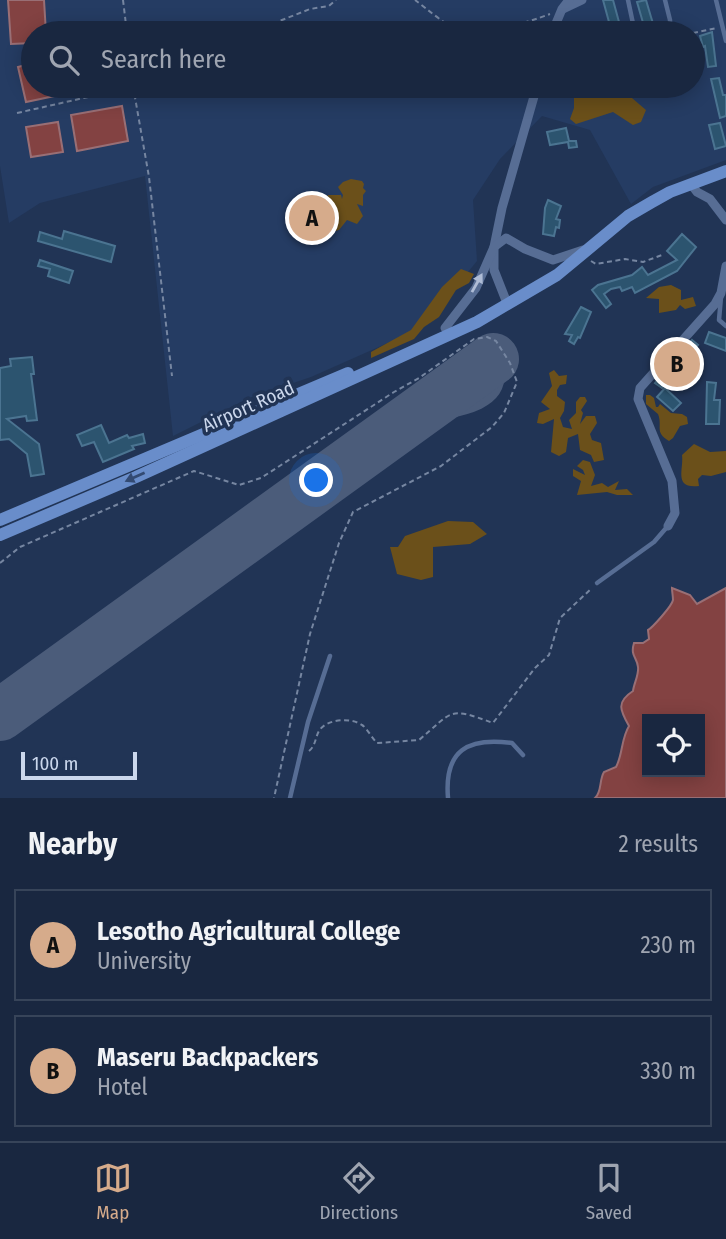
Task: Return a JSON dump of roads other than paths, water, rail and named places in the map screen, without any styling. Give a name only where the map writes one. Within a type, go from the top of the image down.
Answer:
[{"type":"main road","name":"Airport Road","points":[[0,535],[296,406],[477,322],[577,261],[628,216],[670,192],[726,171]]},
{"type":"main road","name":"Airport Road","points":[[0,520],[507,303]]},
{"type":"street","points":[[557,21],[569,0]]},
{"type":"street","points":[[562,9],[582,0]]},
{"type":"street","points":[[507,303],[494,270],[494,247],[502,208],[534,98]]},
{"type":"street","points":[[691,184],[697,192],[710,199],[726,220]]},
{"type":"street","points":[[445,328],[476,288],[494,247],[506,238],[553,260],[594,246]]},
{"type":"street","points":[[668,526],[675,513],[672,481],[638,399],[640,388],[706,315],[721,293],[726,266]]},
{"type":"lane","points":[[628,0],[632,21]]},
{"type":"lane","points":[[665,0],[670,21]]},
{"type":"lane","points":[[716,0],[726,41]]},
{"type":"lane","points":[[721,293],[719,320],[726,326]]},
{"type":"lane","points":[[597,583],[654,542],[668,526]]},
{"type":"lane","points":[[290,798],[308,722],[330,656]]},
{"type":"lane","points":[[448,798],[449,767],[464,747],[491,740],[512,743],[523,755]]},
{"type":"place","name":"Lesotho Agricultural College","points":[[312,218]]},
{"type":"place","name":"Maseru Backpackers","points":[[677,364]]}]
